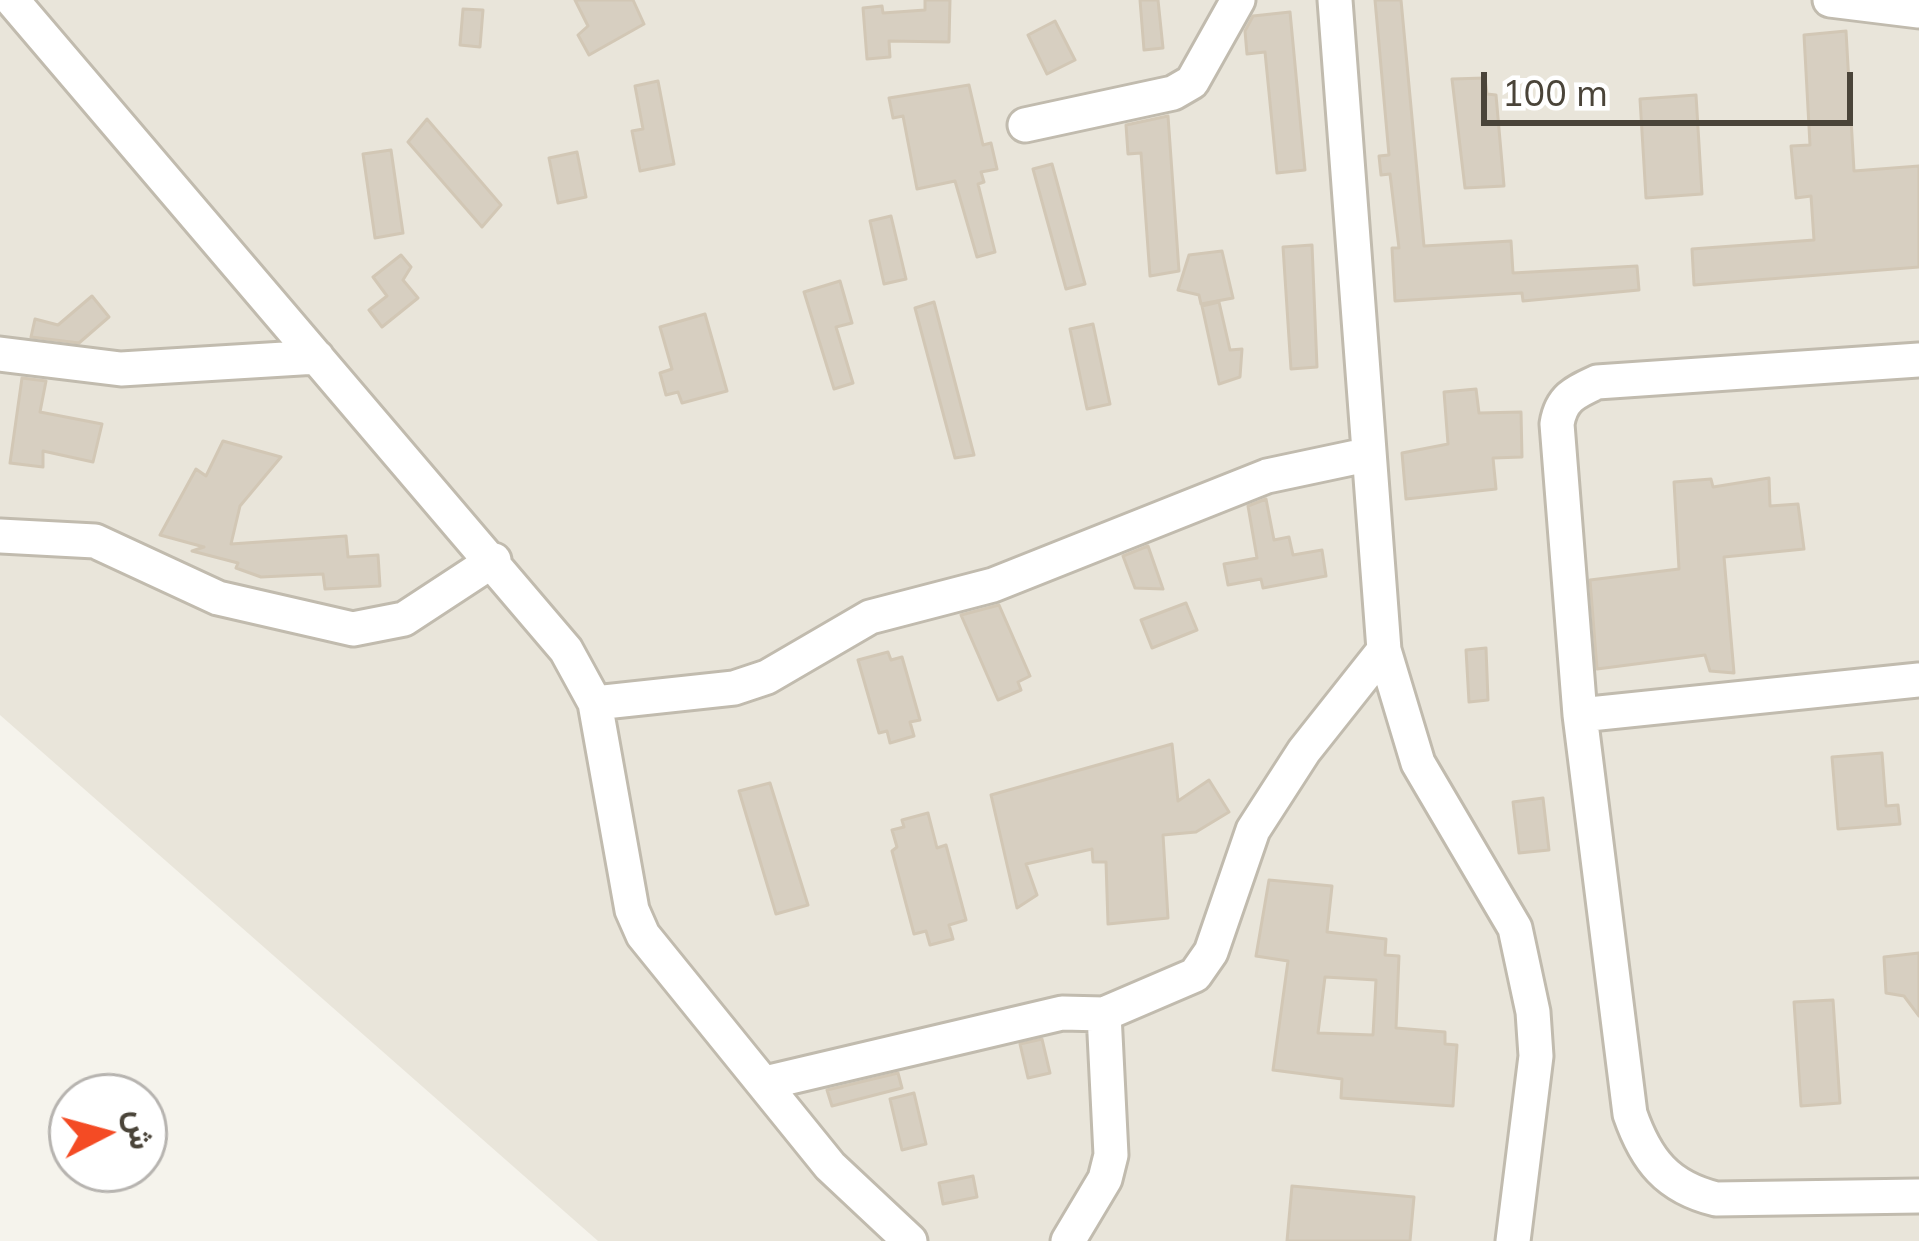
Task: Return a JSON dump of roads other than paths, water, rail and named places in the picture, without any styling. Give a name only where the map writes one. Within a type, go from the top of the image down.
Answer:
[{"type":"street","points":[[12,0],[27,24],[494,560],[566,650],[595,703],[637,922],[672,974],[830,1166],[910,1241]]},
{"type":"street","points":[[1025,125],[1173,93],[1192,82],[1238,0]]},
{"type":"street","points":[[1335,0],[1384,650],[1418,763],[1500,896],[1515,928],[1529,991],[1536,1056],[1513,1241]]},
{"type":"street","points":[[1831,0],[1919,10]]},
{"type":"street","points":[[0,354],[122,369],[317,357]]},
{"type":"street","points":[[1919,360],[1597,382],[1560,406],[1580,716],[1630,1114],[1642,1149],[1676,1184],[1716,1199],[1919,1196]]},
{"type":"street","points":[[595,703],[734,688],[767,676],[884,612],[993,585],[1267,476],[1366,454]]},
{"type":"street","points":[[0,536],[94,541],[218,598],[352,628],[404,620],[494,560]]},
{"type":"street","points":[[765,1083],[1062,1013],[1104,1014],[1195,975],[1211,952],[1253,830],[1304,751],[1384,650]]},
{"type":"street","points":[[1580,716],[1919,680]]},
{"type":"street","points":[[1068,1241],[1105,1179],[1111,1155],[1104,1014]]}]
